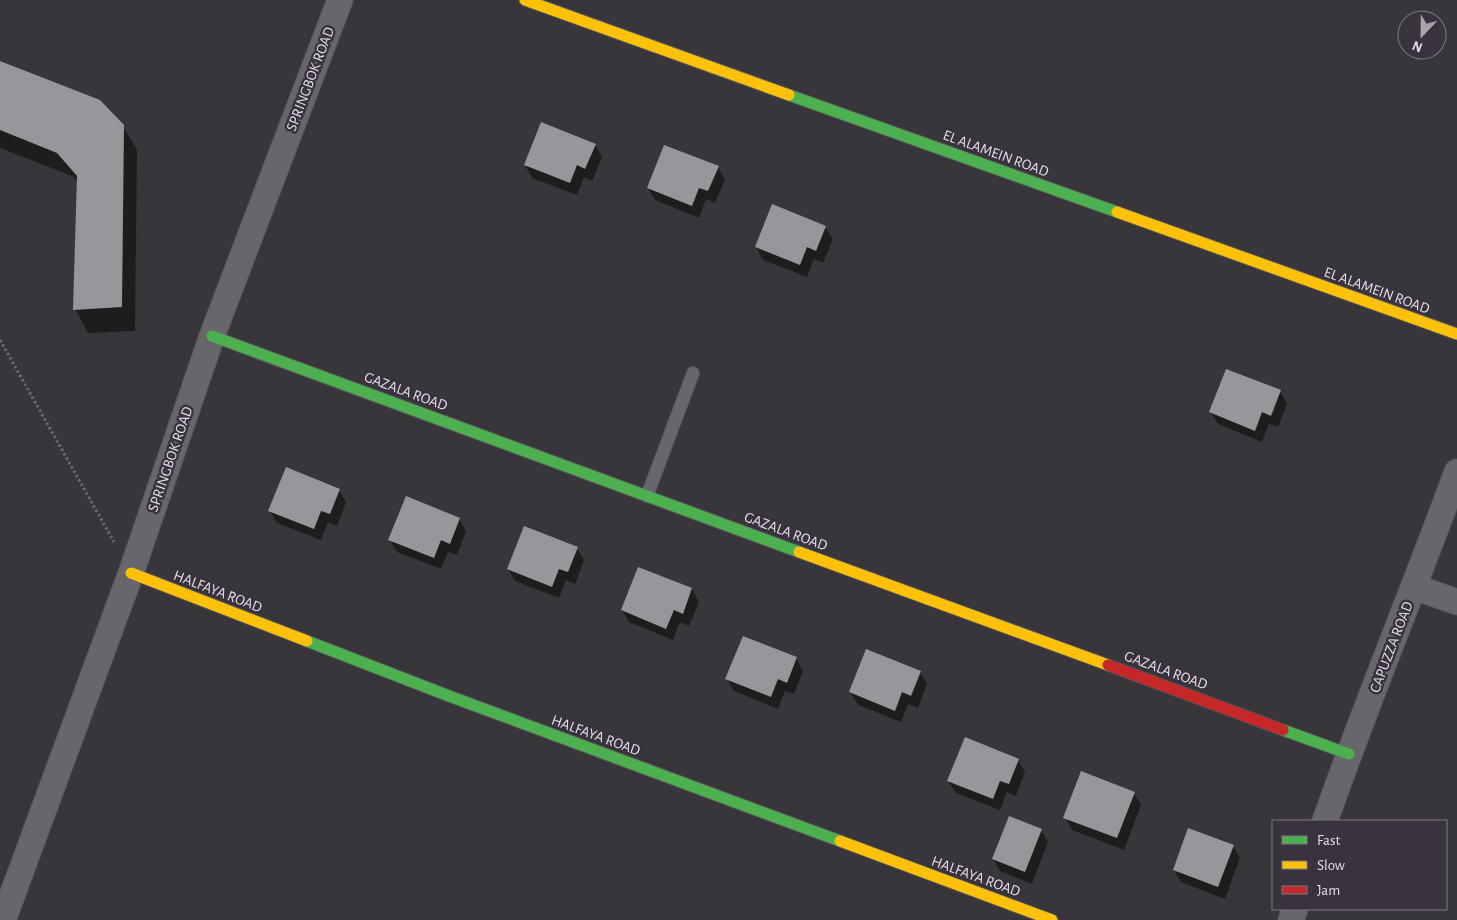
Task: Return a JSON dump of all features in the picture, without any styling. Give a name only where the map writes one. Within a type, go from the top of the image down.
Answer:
[{"type":"street","name":"SPRINGBOK ROAD","points":[[3,920],[11,867],[131,573],[212,336],[340,0]]},
{"type":"street","name":"EL ALAMEIN ROAD","points":[[525,0],[1457,334]]},
{"type":"street","name":"GAZALA ROAD","points":[[212,336],[1349,754]]},
{"type":"street","name":"CAPUZZA ROAD","points":[[1325,820],[1457,472]]},
{"type":"street","name":"HALFAYA ROAD","points":[[131,573],[449,696],[1052,920]]},
{"type":"street","points":[[1415,586],[1457,602]]},
{"type":"lane","points":[[647,496],[693,373]]},
{"type":"path","points":[[0,340],[131,573]]},
{"type":"building","points":[[0,61],[100,100],[124,125],[122,307],[73,310],[77,176],[57,153],[0,130]]},
{"type":"building","points":[[541,122],[596,144],[585,169],[577,165],[570,183],[524,165]]},
{"type":"building","points":[[664,145],[719,166],[708,191],[699,188],[692,206],[647,188]]},
{"type":"building","points":[[772,204],[826,226],[816,251],[807,247],[800,265],[755,247]]},
{"type":"building","points":[[1226,369],[1281,390],[1271,416],[1262,412],[1255,431],[1209,412]]},
{"type":"building","points":[[286,467],[340,489],[330,514],[321,511],[314,529],[268,511]]},
{"type":"building","points":[[406,496],[460,518],[450,544],[441,540],[434,558],[388,540]]},
{"type":"building","points":[[524,526],[578,547],[568,572],[559,569],[552,587],[507,569]]},
{"type":"building","points":[[638,567],[692,588],[683,614],[674,610],[666,629],[621,610]]},
{"type":"building","points":[[743,636],[797,657],[787,683],[778,679],[771,697],[725,679]]},
{"type":"building","points":[[866,649],[921,671],[911,696],[902,692],[895,711],[849,692]]},
{"type":"building","points":[[965,737],[1019,759],[1009,784],[1000,781],[993,799],[947,781]]},
{"type":"building","points":[[1081,771],[1135,792],[1117,838],[1063,818]]},
{"type":"building","points":[[1009,816],[1042,829],[1025,872],[992,859]]},
{"type":"building","points":[[1188,828],[1234,845],[1218,887],[1173,870]]},
{"type":"traffic: fast","points":[[789,95],[1117,212]]},
{"type":"traffic: fast","points":[[212,336],[799,552]]},
{"type":"traffic: fast","points":[[307,641],[449,696],[840,841]]},
{"type":"traffic: fast","points":[[1283,730],[1349,754]]},
{"type":"traffic: slow","points":[[525,0],[789,95]]},
{"type":"traffic: slow","points":[[1117,212],[1457,334]]},
{"type":"traffic: slow","points":[[799,552],[1108,665]]},
{"type":"traffic: slow","points":[[131,573],[307,641]]},
{"type":"traffic: slow","points":[[840,841],[1052,920]]},
{"type":"traffic: jam","points":[[1108,665],[1283,730]]}]
